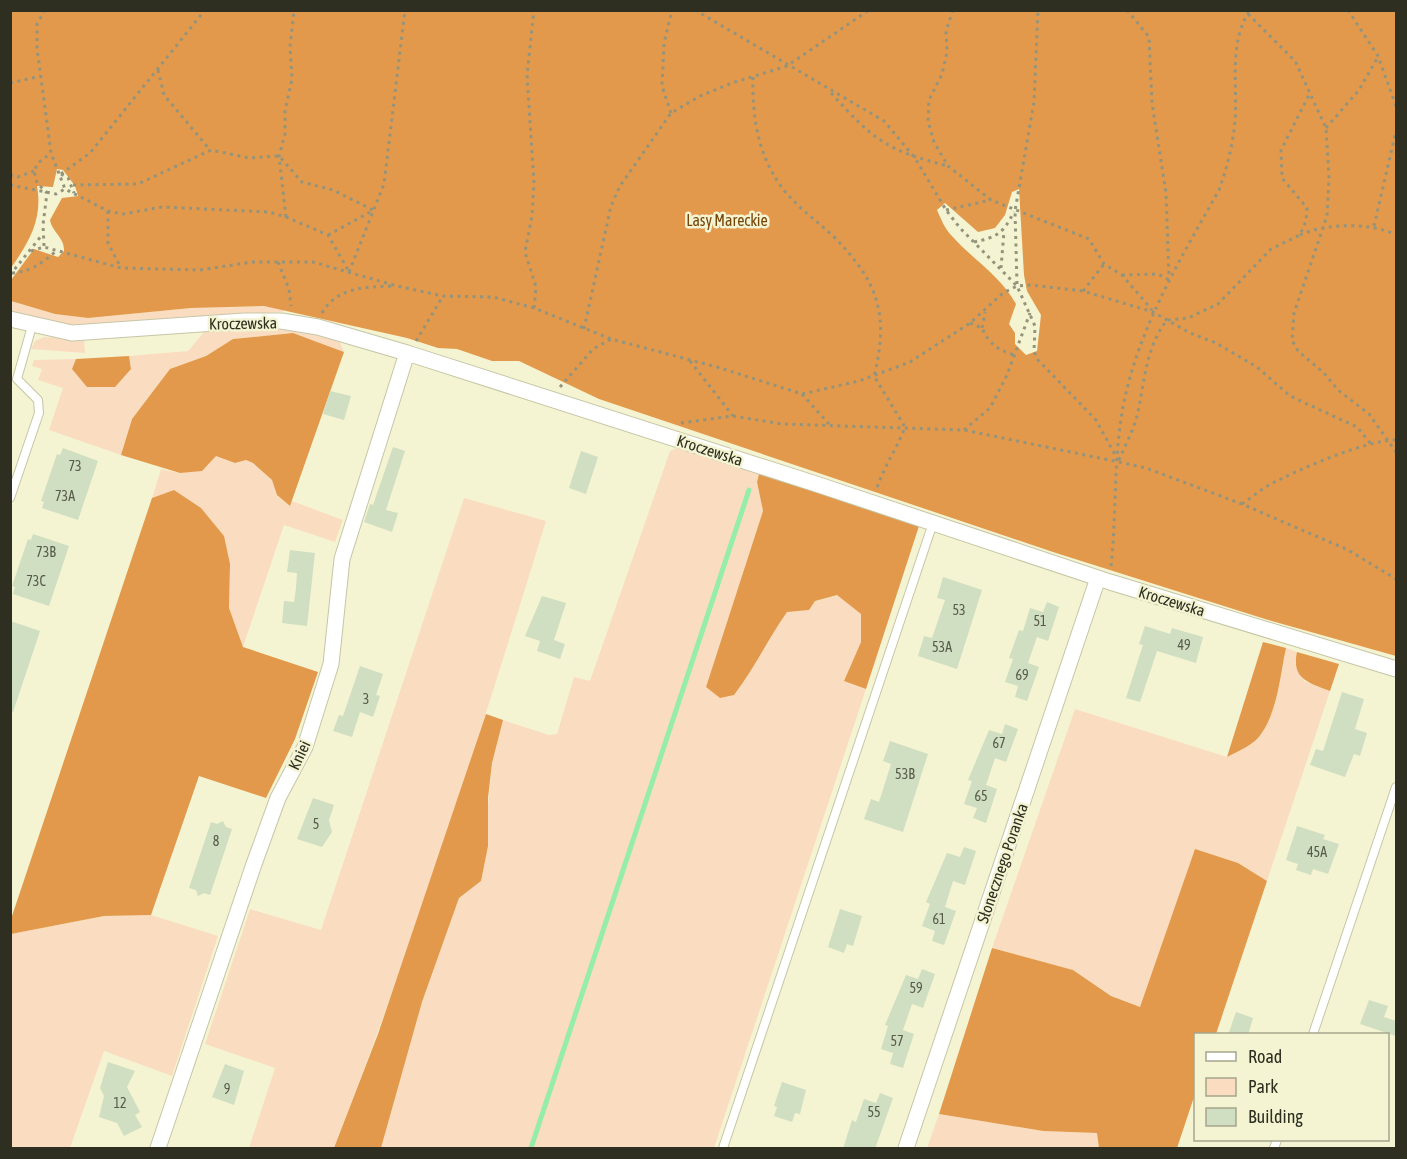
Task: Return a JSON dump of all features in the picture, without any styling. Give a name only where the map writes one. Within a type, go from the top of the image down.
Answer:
[{"type":"street","name":"Kroczewska","points":[[10,320],[72,333],[244,321],[318,327],[657,433],[1104,580],[1396,669]]},
{"type":"street","name":"Kniei","points":[[158,1149],[254,864],[278,798],[304,747],[331,664],[342,559],[407,353]]},
{"type":"street","name":"Słonecznego Poranka","points":[[906,1149],[1104,580]]},
{"type":"lane","points":[[10,498],[39,413],[38,400],[17,379],[32,326]]},
{"type":"lane","points":[[723,1149],[933,523]]},
{"type":"lane","points":[[1313,1033],[1396,787]]},
{"type":"path","points":[[45,10],[37,24],[41,76],[51,153],[65,189]]},
{"type":"path","points":[[61,174],[90,153],[205,10]]},
{"type":"path","points":[[286,217],[279,156],[285,134],[285,111],[292,79],[290,47],[294,10]]},
{"type":"path","points":[[350,272],[384,184],[405,10]]},
{"type":"path","points":[[534,10],[528,75],[533,194],[532,216],[525,252],[536,287],[534,308]]},
{"type":"path","points":[[671,113],[663,86],[664,43],[672,10]]},
{"type":"path","points":[[695,10],[884,122],[915,158],[946,210],[1017,286],[1035,326],[1034,352],[1038,360],[1091,414],[1119,462]]},
{"type":"path","points":[[584,329],[611,206],[620,186],[671,113],[700,96],[787,66],[869,10]]},
{"type":"path","points":[[953,10],[946,31],[947,52],[942,74],[929,100],[928,121],[934,142],[948,166],[991,200],[1089,239],[1104,264],[1122,275],[1153,312]]},
{"type":"path","points":[[1017,286],[1015,211],[1034,102],[1038,10]]},
{"type":"path","points":[[1127,10],[1149,37],[1152,103],[1166,193],[1169,280]]},
{"type":"path","points":[[1348,10],[1378,56],[1396,106]]},
{"type":"path","points":[[1104,580],[1119,462],[1123,403],[1132,368],[1153,312],[1219,190],[1227,169],[1235,121],[1237,40],[1249,12],[1295,61],[1326,128],[1329,177],[1327,216],[1294,313],[1292,340],[1298,351],[1324,373],[1338,390],[1369,414],[1396,452]]},
{"type":"path","points":[[1326,128],[1359,90],[1378,56]]},
{"type":"path","points":[[158,70],[164,95],[211,150]]},
{"type":"path","points":[[10,83],[41,76]]},
{"type":"path","points":[[753,76],[752,110],[762,152],[782,187],[802,212],[831,235],[852,257],[872,283],[880,315],[881,349],[874,376],[905,427],[898,449],[883,468],[873,503]]},
{"type":"path","points":[[830,91],[868,134],[885,145],[915,158],[948,166]]},
{"type":"path","points":[[1300,235],[1306,221],[1307,208],[1282,178],[1281,150],[1310,93]]},
{"type":"path","points":[[1374,226],[1396,131]]},
{"type":"path","points":[[73,185],[138,184],[211,150],[249,158],[279,156]]},
{"type":"path","points":[[47,193],[37,183],[34,171],[38,163],[51,153]]},
{"type":"path","points":[[279,156],[302,182],[333,190],[374,210]]},
{"type":"path","points":[[10,175],[18,177],[34,171]]},
{"type":"path","points":[[61,174],[73,185],[74,193]]},
{"type":"path","points":[[10,185],[56,194],[65,189]]},
{"type":"path","points":[[65,189],[108,211],[123,214],[162,207],[269,212],[328,236],[350,272]]},
{"type":"path","points":[[45,247],[42,235],[47,193]]},
{"type":"path","points":[[946,210],[991,200]]},
{"type":"path","points":[[328,236],[374,210]]},
{"type":"path","points":[[108,211],[108,243],[121,268]]},
{"type":"path","points":[[1001,268],[1004,231],[1015,211]]},
{"type":"path","points":[[1119,462],[1136,419],[1149,365],[1150,348],[1155,335],[1167,320],[1195,315],[1218,304],[1271,249],[1312,229],[1322,230],[1359,224],[1374,226],[1396,235]]},
{"type":"path","points":[[974,242],[989,239],[1004,231]]},
{"type":"path","points":[[11,274],[42,235]]},
{"type":"path","points":[[31,251],[45,247],[55,252],[121,268],[200,270],[252,262],[314,262],[397,286],[443,296],[493,297],[534,308],[611,339],[802,394],[830,424]]},
{"type":"path","points":[[11,274],[24,272],[41,264],[55,252]]},
{"type":"path","points":[[278,262],[289,289],[290,323]]},
{"type":"path","points":[[1083,291],[1104,264]]},
{"type":"path","points":[[1122,275],[1158,274],[1169,280]]},
{"type":"path","points":[[802,394],[874,376],[910,363],[970,323],[1003,293],[1017,286],[1031,285],[1083,291],[1153,312],[1257,367],[1290,396],[1357,427],[1371,444]]},
{"type":"path","points":[[318,327],[323,311],[333,298],[358,287],[397,286]]},
{"type":"path","points":[[407,353],[443,296]]},
{"type":"path","points":[[986,310],[982,328],[986,338],[998,350],[1014,355]]},
{"type":"path","points":[[964,430],[990,408],[1007,375],[1030,312]]},
{"type":"path","points":[[970,323],[982,328]]},
{"type":"path","points":[[549,399],[593,349],[611,339]]},
{"type":"path","points":[[689,360],[733,416]]},
{"type":"path","points":[[657,433],[660,426],[733,416],[782,424],[964,430],[1146,468],[1242,504],[1348,550],[1396,579]]},
{"type":"path","points":[[1242,504],[1268,486],[1371,444],[1396,440]]},
{"type":"green space","name":"Lasy Mareckie","points":[[11,10],[1396,11],[1396,656],[1265,619],[1056,553],[599,399],[519,361],[492,361],[457,349],[438,348],[407,338],[264,306],[191,308],[88,318],[55,314],[11,301],[11,280],[34,249],[58,257],[64,251],[63,242],[50,220],[62,198],[78,196],[75,186],[63,170],[57,169],[53,187],[37,186],[38,209],[33,230],[11,268]],"holes":[[[1019,189],[1027,291],[1041,315],[1037,351],[1026,355],[1015,344],[1015,333],[1009,324],[1016,304],[1010,294],[949,233],[937,210],[945,203],[978,232],[995,228],[1005,215],[1012,192]]]},
{"type":"green space","points":[[11,301],[55,314],[88,318],[191,308],[264,306],[286,309],[282,312],[85,325],[66,324],[11,311]]},
{"type":"green space","points":[[252,328],[318,334],[339,340],[344,352],[293,333],[233,339],[206,356],[170,370],[132,419],[121,455],[49,430],[63,388],[38,380],[42,369],[32,366],[34,360],[76,359],[72,369],[131,369],[129,356],[188,351],[204,332]]},
{"type":"green space","points":[[293,333],[344,352],[290,506],[277,495],[272,480],[253,463],[246,460],[235,463],[216,456],[202,471],[180,473],[121,455],[132,419],[170,369],[206,356],[233,339]]},
{"type":"green space","points":[[44,337],[84,339],[85,353],[31,349],[35,341]]},
{"type":"green space","points":[[129,356],[131,369],[115,387],[87,387],[72,369],[76,359]]},
{"type":"green space","points":[[676,448],[760,470],[757,482],[763,511],[706,687],[772,633],[787,611],[809,610],[815,601],[837,595],[861,613],[861,642],[844,681],[866,689],[714,1148],[381,1148],[422,1002],[459,898],[481,881],[492,763],[503,720],[549,735],[557,734],[574,677],[590,681],[670,451]]},
{"type":"green space","points":[[216,456],[235,463],[246,460],[253,463],[272,480],[277,495],[290,506],[292,501],[343,520],[335,542],[284,525],[243,647],[229,608],[230,564],[174,490],[152,498],[161,469],[180,473]]},
{"type":"green space","points":[[760,470],[919,526],[866,689],[844,681],[861,642],[861,614],[837,595],[815,601],[809,610],[787,612],[734,695],[720,698],[706,687],[763,511],[757,482]]},
{"type":"green space","points":[[174,490],[201,508],[224,536],[230,564],[229,608],[243,647],[318,672],[295,739],[266,798],[199,776],[151,915],[104,916],[11,934],[11,919],[152,498]]},
{"type":"green space","points":[[464,498],[546,521],[446,837],[392,993],[334,1148],[249,1148],[275,1068],[205,1044],[250,909],[321,930]]},
{"type":"green space","points":[[1263,642],[1286,648],[1275,703],[1267,725],[1258,738],[1227,757]]},
{"type":"green space","points":[[1286,648],[1297,652],[1295,663],[1304,681],[1330,691],[1267,881],[1238,863],[1195,850],[1140,1008],[1111,996],[1073,970],[992,948],[1075,709],[1227,757],[1272,712]]},
{"type":"green space","points":[[1297,652],[1339,664],[1330,691],[1303,679],[1297,668]]},
{"type":"green space","points":[[486,714],[503,720],[492,763],[488,798],[488,846],[481,881],[459,898],[422,1002],[381,1148],[334,1148],[378,1034]]},
{"type":"green space","points":[[1195,849],[1238,863],[1267,881],[1216,1033],[1194,1033],[1194,1097],[1177,1148],[1099,1148],[1097,1133],[1043,1131],[939,1114],[992,948],[1073,970],[1111,996],[1140,1007]]},
{"type":"green space","points":[[151,915],[218,936],[172,1076],[104,1051],[70,1148],[11,1148],[11,934],[104,916]]},
{"type":"green space","points":[[939,1114],[1043,1131],[1097,1133],[1099,1148],[927,1148]]},
{"type":"building","points":[[330,391],[351,396],[344,420],[323,414]]},
{"type":"building","points":[[393,447],[405,451],[386,510],[398,513],[392,532],[364,522],[370,504],[373,505]]},
{"type":"building","points":[[63,448],[98,461],[78,520],[42,508],[44,502],[41,501],[57,454],[60,455]]},
{"type":"building","points":[[581,451],[598,457],[586,494],[569,488]]},
{"type":"building","points":[[33,534],[69,546],[49,606],[13,594],[15,587],[12,586],[28,539],[31,540]]},
{"type":"building","points":[[290,550],[315,553],[307,626],[282,623],[284,601],[294,602],[296,588],[297,573],[287,572]]},
{"type":"building","points":[[943,577],[982,590],[957,669],[918,656],[924,636],[932,638],[945,600],[937,598]]},
{"type":"building","points":[[542,596],[566,603],[554,640],[565,644],[560,659],[537,651],[540,641],[525,636]]},
{"type":"building","points":[[1047,602],[1059,607],[1048,641],[1037,637],[1028,663],[1039,667],[1027,701],[1015,697],[1018,686],[1005,682],[1013,659],[1009,658],[1019,630],[1023,631],[1030,608],[1043,612]]},
{"type":"building","points":[[10,621],[40,631],[13,712],[10,711]]},
{"type":"building","points":[[1145,626],[1170,634],[1172,628],[1203,637],[1196,663],[1157,651],[1140,702],[1126,698],[1143,645],[1139,644]]},
{"type":"building","points":[[360,666],[383,674],[376,695],[380,696],[373,717],[360,712],[352,737],[333,731],[339,715],[343,716]]},
{"type":"building","points":[[1342,692],[1364,699],[1355,729],[1367,733],[1360,756],[1354,754],[1345,777],[1310,765],[1316,749],[1323,751]]},
{"type":"building","points":[[1005,724],[1018,729],[1006,762],[995,758],[986,785],[997,789],[986,823],[973,818],[977,808],[964,804],[972,781],[968,780],[989,730],[1002,734]]},
{"type":"building","points":[[890,741],[928,754],[903,832],[864,819],[871,799],[879,802],[891,764],[883,761]]},
{"type":"building","points":[[313,798],[334,805],[329,820],[332,832],[322,847],[297,839]]},
{"type":"building","points":[[223,821],[226,827],[232,829],[210,895],[204,893],[198,896],[196,890],[189,888],[211,822],[217,824]]},
{"type":"building","points":[[1297,826],[1325,835],[1323,839],[1339,844],[1328,874],[1313,869],[1311,875],[1296,870],[1298,864],[1286,860]]},
{"type":"building","points":[[964,847],[976,851],[965,885],[953,881],[945,907],[956,911],[944,945],[932,941],[935,931],[922,926],[930,904],[926,902],[947,853],[960,857]]},
{"type":"building","points":[[840,909],[862,916],[853,946],[847,944],[844,953],[828,947]]},
{"type":"building","points":[[922,969],[935,974],[923,1008],[912,1004],[903,1030],[914,1034],[903,1068],[890,1064],[893,1053],[881,1049],[888,1026],[885,1025],[906,975],[918,979]]},
{"type":"building","points":[[1369,1000],[1388,1006],[1384,1017],[1396,1021],[1396,1036],[1389,1033],[1360,1024]]},
{"type":"building","points":[[1236,1012],[1253,1018],[1249,1033],[1229,1033]]},
{"type":"building","points":[[108,1062],[135,1071],[127,1087],[140,1112],[135,1115],[142,1127],[124,1136],[117,1123],[99,1117],[104,1096],[100,1088]]},
{"type":"building","points":[[225,1064],[244,1071],[234,1105],[212,1097]]},
{"type":"building","points":[[782,1082],[806,1090],[800,1114],[795,1113],[792,1122],[774,1116],[777,1107],[774,1106]]},
{"type":"building","points":[[880,1093],[893,1098],[875,1149],[843,1149],[852,1120],[856,1122],[864,1099],[876,1103]]},
{"type":"waterway","points":[[531,1148],[749,490]]}]
